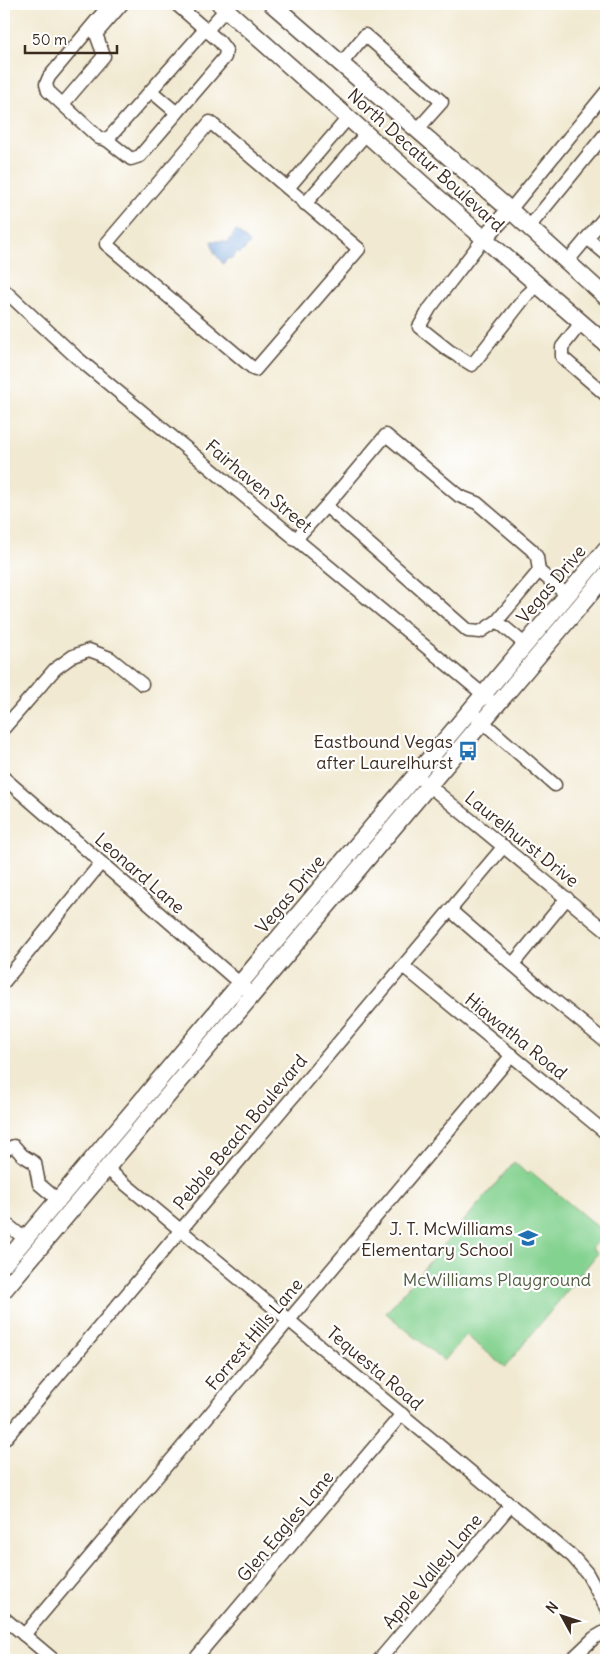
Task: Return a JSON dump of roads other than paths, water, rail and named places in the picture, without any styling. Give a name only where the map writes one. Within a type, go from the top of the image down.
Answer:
[{"type":"main road","name":"North Decatur Boulevard","points":[[272,4],[510,210],[606,296]]},
{"type":"main road","name":"North Decatur Boulevard","points":[[225,5],[348,118],[606,344]]},
{"type":"main road","points":[[484,238],[510,210]]},
{"type":"main road","name":"Vegas Drive","points":[[532,650],[567,595],[606,549]]},
{"type":"main road","name":"Vegas Drive","points":[[4,1290],[38,1250],[65,1205],[246,989],[532,650],[580,606],[606,575]]},
{"type":"main road","points":[[567,595],[580,606]]},
{"type":"main road","name":"Vegas Drive","points":[[4,1264],[25,1239],[106,1168],[246,989]]},
{"type":"main road","points":[[25,1239],[38,1250]]},
{"type":"street","points":[[110,4],[49,77],[46,84],[48,91],[99,138],[107,140],[131,159],[140,156],[225,57],[226,50],[223,46],[176,4]]},
{"type":"street","points":[[63,104],[104,56],[96,34],[122,4]]},
{"type":"street","points":[[107,140],[206,30],[225,5]]},
{"type":"street","points":[[341,64],[365,35],[442,102],[417,130]]},
{"type":"street","points":[[151,91],[177,113]]},
{"type":"street","points":[[510,210],[606,92]]},
{"type":"street","points":[[288,188],[348,118]]},
{"type":"street","points":[[210,122],[305,204],[359,249],[255,370],[106,244],[210,122]]},
{"type":"street","points":[[529,228],[606,133]]},
{"type":"street","points":[[305,204],[366,134]]},
{"type":"street","points":[[567,262],[606,216]]},
{"type":"street","points":[[484,238],[430,308],[419,327],[448,350],[472,365],[526,296],[538,285]]},
{"type":"street","points":[[587,238],[606,254]]},
{"type":"street","name":"Fairhaven Street","points":[[4,290],[75,356],[490,700]]},
{"type":"street","points":[[581,322],[562,347],[562,357],[605,391]]},
{"type":"street","points":[[295,540],[386,435],[458,496],[476,504],[532,550],[537,557],[539,571],[567,595]]},
{"type":"street","points":[[326,506],[468,632],[480,632],[497,621],[539,571]]},
{"type":"street","points":[[497,621],[532,650]]},
{"type":"street","points":[[4,728],[55,669],[73,656],[89,650],[110,658],[142,684]]},
{"type":"street","points":[[476,716],[555,785]]},
{"type":"street","name":"Leonard Lane","points":[[4,778],[246,989]]},
{"type":"street","name":"Laurelhurst Drive","points":[[423,780],[606,931]]},
{"type":"street","name":"Pebble Beach Boulevard","points":[[4,1440],[504,846]]},
{"type":"street","points":[[6,975],[101,863]]},
{"type":"street","points":[[513,964],[567,898]]},
{"type":"street","points":[[450,910],[606,1042]]},
{"type":"street","name":"Hiawatha Road","points":[[403,966],[606,1133]]},
{"type":"street","name":"Forrest Hills Lane","points":[[24,1636],[512,1055]]},
{"type":"street","points":[[4,1150],[14,1146],[22,1155],[35,1163],[39,1184],[65,1205]]},
{"type":"street","name":"Tequesta Road","points":[[106,1168],[573,1557],[587,1573],[606,1608]]},
{"type":"street","points":[[4,1222],[25,1239]]},
{"type":"street","name":"Glen Eagles Lane","points":[[194,1660],[402,1414]]},
{"type":"street","name":"Apple Valley Lane","points":[[379,1660],[511,1505]]},
{"type":"street","points":[[4,1618],[54,1660]]},
{"type":"street","points":[[571,1660],[594,1638],[606,1631]]},
{"type":"water","points":[[236,230],[250,243],[240,254],[237,252],[231,260],[228,258],[223,264],[214,252],[211,241],[224,241],[228,243]]},
{"type":"place","name":"Eastbound Vegas after Laurelhurst","points":[[468,751]]},
{"type":"place","name":"J. T. McWilliams Elementary School","points":[[528,1238]]},
{"type":"park label","name":"McWilliams Playground","points":[[497,1279]]}]
